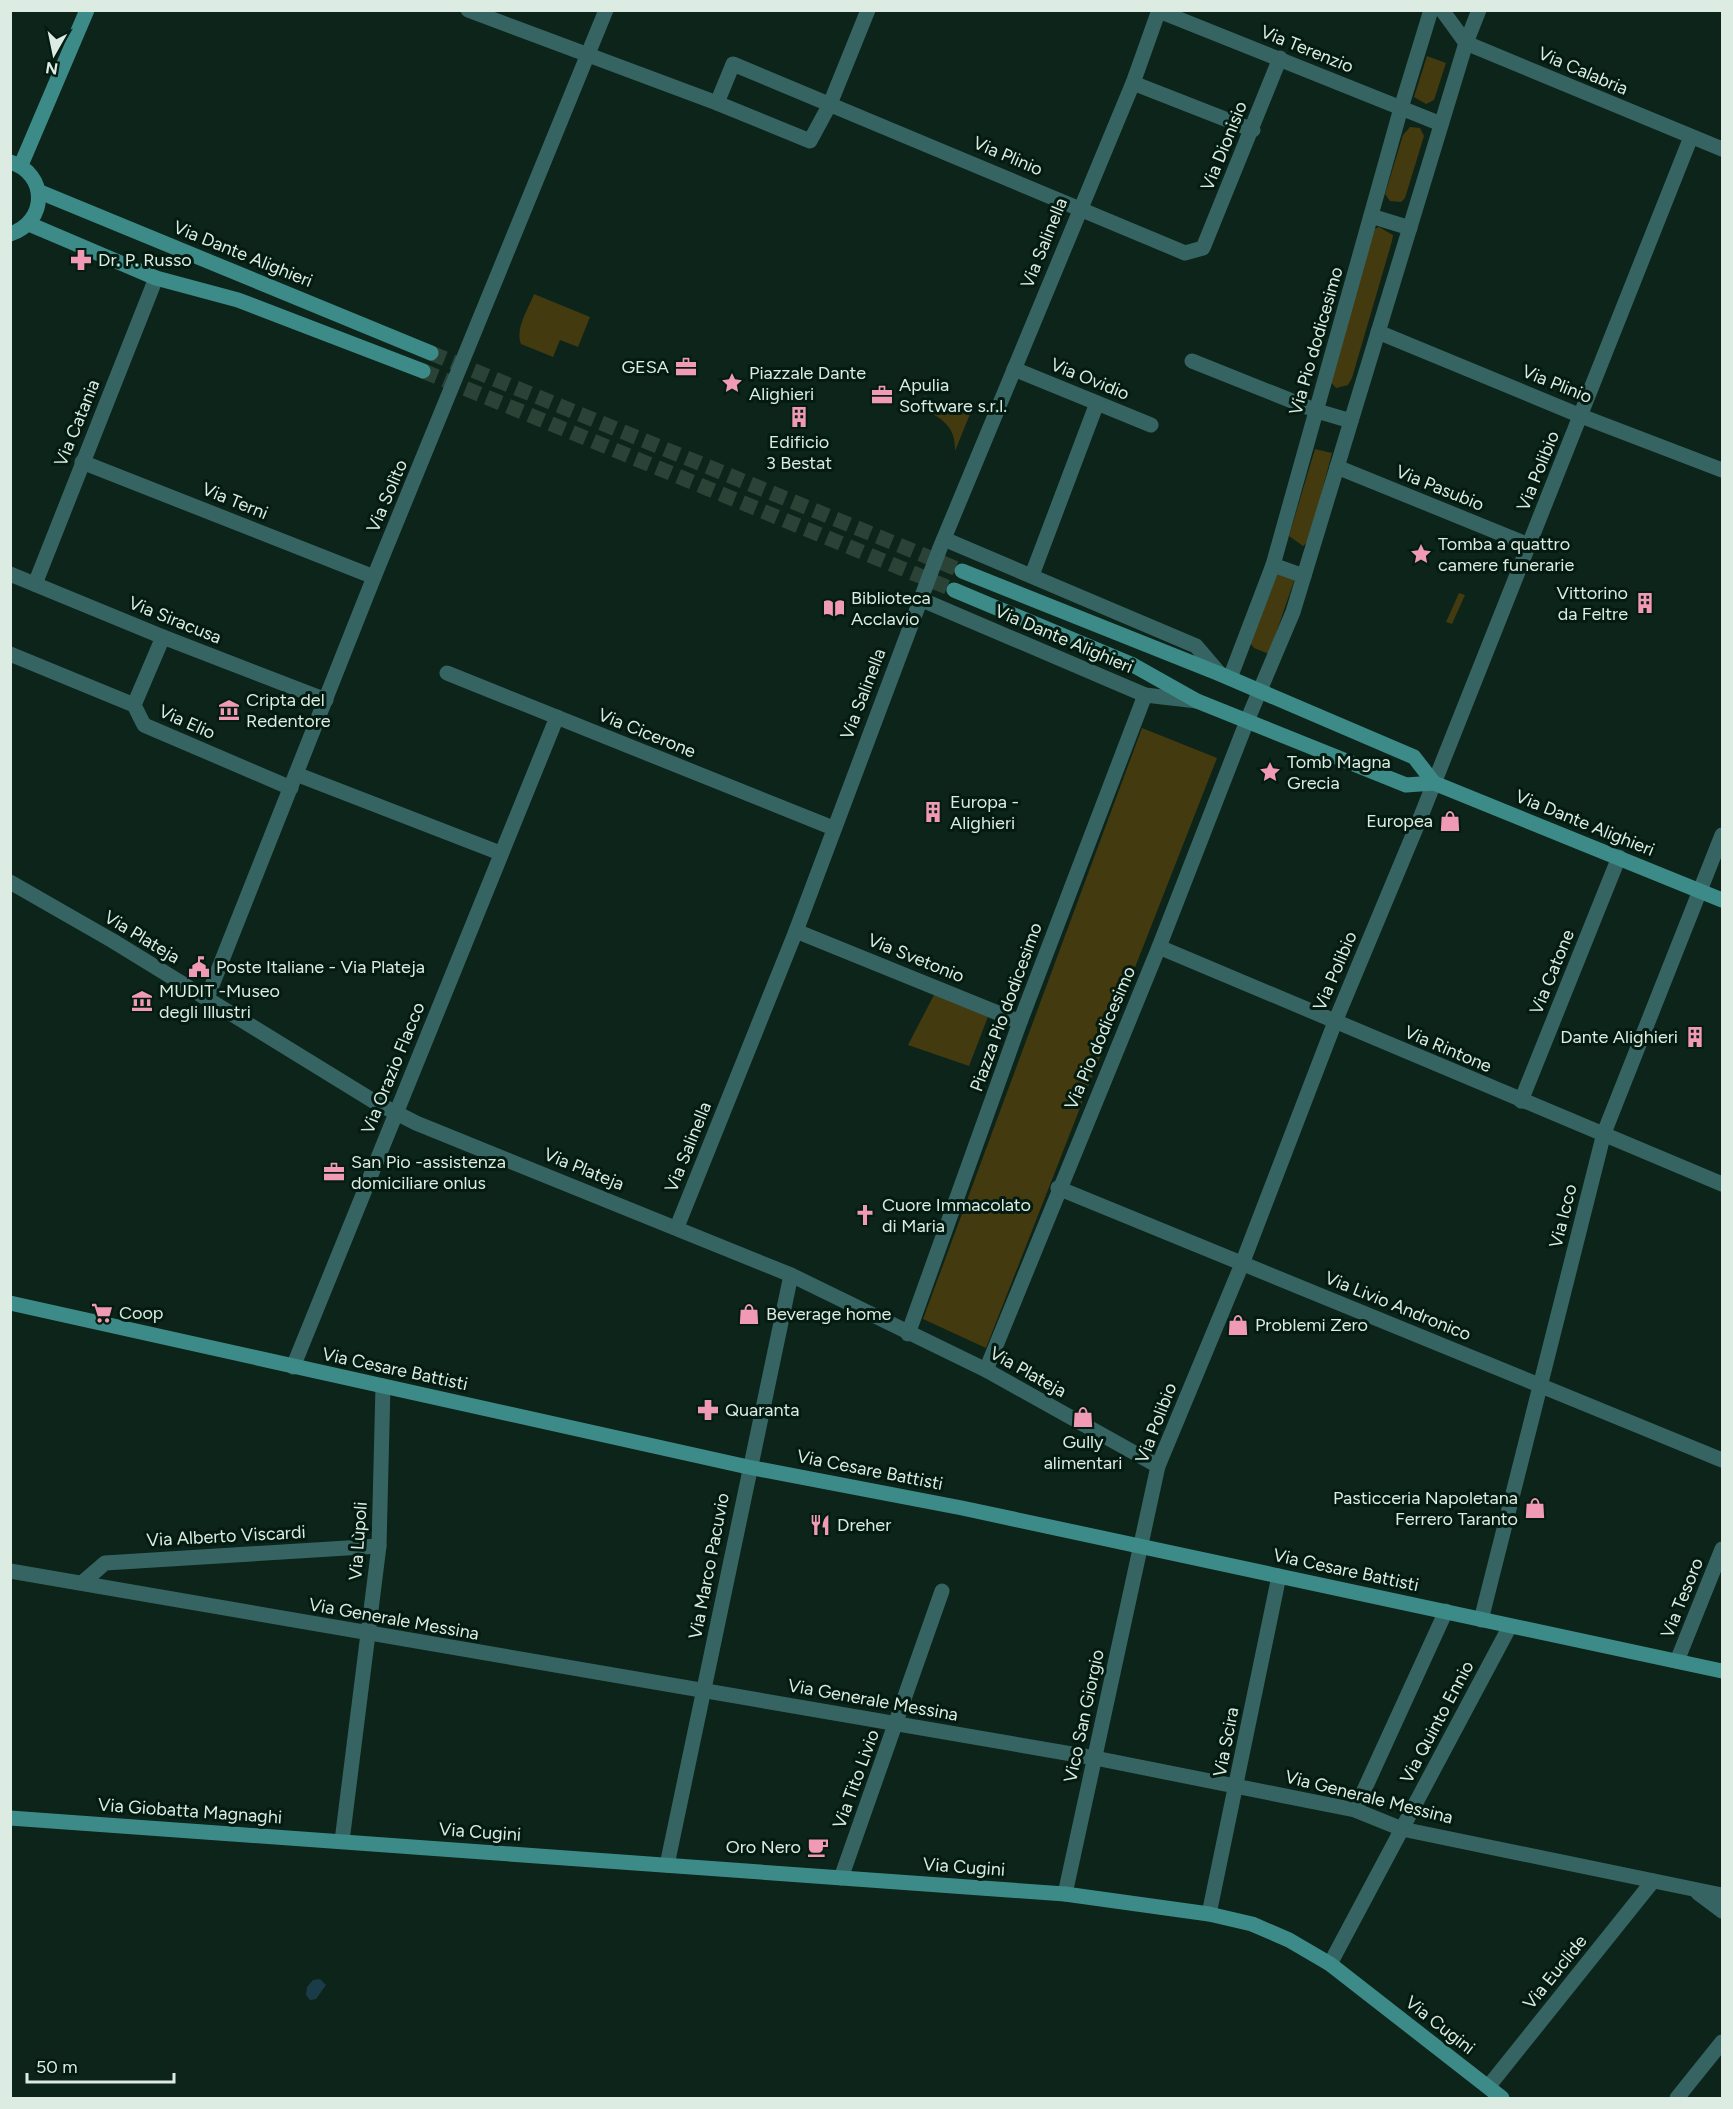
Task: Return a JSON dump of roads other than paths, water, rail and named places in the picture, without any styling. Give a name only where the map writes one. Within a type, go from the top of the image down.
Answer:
[{"type":"main road","points":[[10,234],[29,224],[36,215],[40,192],[33,177],[16,164],[87,10]]},
{"type":"main road","name":"Via Dante Alighieri","points":[[40,192],[431,352]]},
{"type":"main road","points":[[29,224],[156,278],[238,300],[423,371]]},
{"type":"main road","name":"Via Dante Alighieri","points":[[962,571],[1225,676],[1414,758],[1434,783]]},
{"type":"main road","name":"Via Dante Alighieri","points":[[954,590],[1133,665],[1197,701],[1246,721],[1406,785],[1434,783],[1722,900]]},
{"type":"main road","name":"Via Cesare Battisti","points":[[10,1303],[748,1467],[1139,1546],[1722,1671]]},
{"type":"main road","name":"Via Giobatta Magnaghi","points":[[10,1818],[366,1843]]},
{"type":"main road","name":"Via Cugini","points":[[366,1843],[1065,1894],[1209,1914],[1252,1924],[1289,1940],[1330,1964],[1502,2098]]},
{"type":"street","points":[[468,10],[810,141],[830,104],[868,10]]},
{"type":"street","name":"Via Solìto","points":[[207,998],[374,577],[606,10]]},
{"type":"street","name":"Via Pio dodicesimo","points":[[1225,676],[1273,565],[1401,108],[1431,10]]},
{"type":"street","points":[[1442,10],[1466,43]]},
{"type":"street","points":[[1259,692],[1293,612],[1466,43],[1479,10]]},
{"type":"street","name":"Via Terenzio","points":[[1159,11],[1441,124]]},
{"type":"street","name":"Via Salinella","points":[[676,1227],[796,931],[920,599],[1079,207],[1133,83],[1159,11]]},
{"type":"street","name":"Via Calabria","points":[[1466,43],[1722,149]]},
{"type":"street","name":"Via Dionisio","points":[[1203,248],[1253,130],[1280,58]]},
{"type":"street","name":"Via Plinio","points":[[717,104],[733,64],[1185,253],[1203,248]]},
{"type":"street","points":[[1133,83],[1253,130]]},
{"type":"street","name":"Via Polibio","points":[[1139,1546],[1158,1466],[1242,1264],[1335,1022],[1434,783],[1691,137]]},
{"type":"street","points":[[1371,216],[1410,228]]},
{"type":"street","name":"Via Catania","points":[[35,584],[156,278]]},
{"type":"street","name":"Via Plinio","points":[[1378,332],[1581,416],[1722,470]]},
{"type":"street","points":[[1192,361],[1317,411],[1351,421]]},
{"type":"street","name":"Via Ovidio","points":[[1014,369],[1151,425]]},
{"type":"street","points":[[1032,575],[1096,403]]},
{"type":"street","name":"Via Terni","points":[[82,462],[374,577]]},
{"type":"street","name":"Via Pasubio","points":[[1337,467],[1529,545]]},
{"type":"street","name":"Via Dante Alighieri","points":[[944,539],[1196,646],[1225,676]]},
{"type":"street","points":[[1273,565],[1304,576]]},
{"type":"street","name":"Via Siracusa","points":[[10,574],[163,637],[326,700]]},
{"type":"street","name":"Via Dante Alighieri","points":[[920,599],[1145,695],[1197,701]]},
{"type":"street","points":[[134,705],[163,637]]},
{"type":"street","name":"Via Elio","points":[[10,654],[134,705],[144,725],[293,781],[500,853]]},
{"type":"street","name":"Via Cicerone","points":[[447,673],[833,828]]},
{"type":"street","name":"Via Pio dodicesimo","points":[[986,1370],[1058,1188],[1159,947],[1259,692]]},
{"type":"street","name":"Piazza Pio dodicesimo","points":[[908,1334],[1020,1022],[1145,695]]},
{"type":"street","name":"Via Orazio Flacco","points":[[293,1367],[557,717]]},
{"type":"street","name":"Via Icco","points":[[1481,1620],[1604,1133],[1722,835]]},
{"type":"street","name":"Via Catone","points":[[1521,1101],[1619,857]]},
{"type":"street","name":"Via Plateja","points":[[10,882],[396,1113],[790,1275],[986,1370],[1158,1466]]},
{"type":"street","name":"Via Svetonio","points":[[796,931],[1020,1022]]},
{"type":"street","name":"Via Rintone","points":[[1159,947],[1722,1184]]},
{"type":"street","name":"Via Livio Andronico","points":[[1058,1188],[1722,1460]]},
{"type":"street","name":"Via Marco Pacuvio","points":[[667,1865],[748,1467],[790,1275]]},
{"type":"street","name":"Via Lùpoli","points":[[342,1841],[379,1546],[383,1386]]},
{"type":"street","name":"Via Alberto Viscardi","points":[[83,1582],[105,1563],[379,1546]]},
{"type":"street","name":"Vico San Giorgio","points":[[1065,1894],[1139,1546]]},
{"type":"street","name":"Via Tesoro","points":[[1677,1661],[1722,1549]]},
{"type":"street","name":"Via Generale Messina","points":[[10,1571],[83,1582],[369,1635],[896,1723],[1238,1785],[1355,1810],[1402,1829],[1722,1895]]},
{"type":"street","name":"Via Scira","points":[[1209,1914],[1238,1785],[1279,1576]]},
{"type":"street","name":"Via Tito Livio","points":[[841,1878],[942,1591]]},
{"type":"street","points":[[1355,1810],[1446,1611]]},
{"type":"street","name":"Via Quinto Ennio","points":[[1330,1964],[1510,1626]]},
{"type":"street","name":"Via Euclide","points":[[1488,2087],[1653,1881]]},
{"type":"street","points":[[1694,1890],[1722,1911]]},
{"type":"street","points":[[1677,2098],[1722,2042]]},
{"type":"water","points":[[320,1979],[326,1985],[316,1999],[310,2000],[306,1995],[307,1987],[313,1980]]},
{"type":"tunnel","points":[[431,353],[962,571]]},
{"type":"tunnel","points":[[423,371],[954,590]]},
{"type":"place","name":"Dr. P. Russo","points":[[81,260]]},
{"type":"place","name":"GESA","points":[[686,367]]},
{"type":"place","name":"Piazzale Dante Alighieri","points":[[732,383]]},
{"type":"place","name":"Apulia Software s.r.l.","points":[[882,395]]},
{"type":"place","name":"Edificio 3 Bestat","points":[[799,417]]},
{"type":"place","name":"Tomba a quattro camere funerarie","points":[[1421,554]]},
{"type":"place","name":"Vittorino da Feltre","points":[[1645,603]]},
{"type":"place","name":"Biblioteca Acclavio","points":[[834,608]]},
{"type":"place","name":"Cripta del Redentore","points":[[229,710]]},
{"type":"place","name":"Tomb Magna Grecia","points":[[1270,772]]},
{"type":"place","name":"Europa - Alighieri","points":[[933,812]]},
{"type":"place","name":"Europea","points":[[1450,821]]},
{"type":"place","name":"Poste Italiane - Via Plateja","points":[[199,967]]},
{"type":"place","name":"MUDIT -Museo degli Illustri","points":[[142,1001]]},
{"type":"place","name":"Dante Alighieri","points":[[1695,1037]]},
{"type":"place","name":"San Pio -assistenza domiciliare onlus","points":[[334,1172]]},
{"type":"place","name":"Cuore Immacolato di Maria","points":[[865,1215]]},
{"type":"place","name":"Coop","points":[[102,1313]]},
{"type":"place","name":"Beverage home","points":[[749,1314]]},
{"type":"place","name":"Problemi Zero","points":[[1238,1325]]},
{"type":"place","name":"Quaranta","points":[[708,1410]]},
{"type":"place","name":"Gully alimentari","points":[[1083,1417]]},
{"type":"place","name":"Pasticceria Napoletana Ferrero Taranto","points":[[1535,1508]]},
{"type":"place","name":"Dreher","points":[[820,1525]]},
{"type":"place","name":"Oro Nero","points":[[818,1847]]}]
